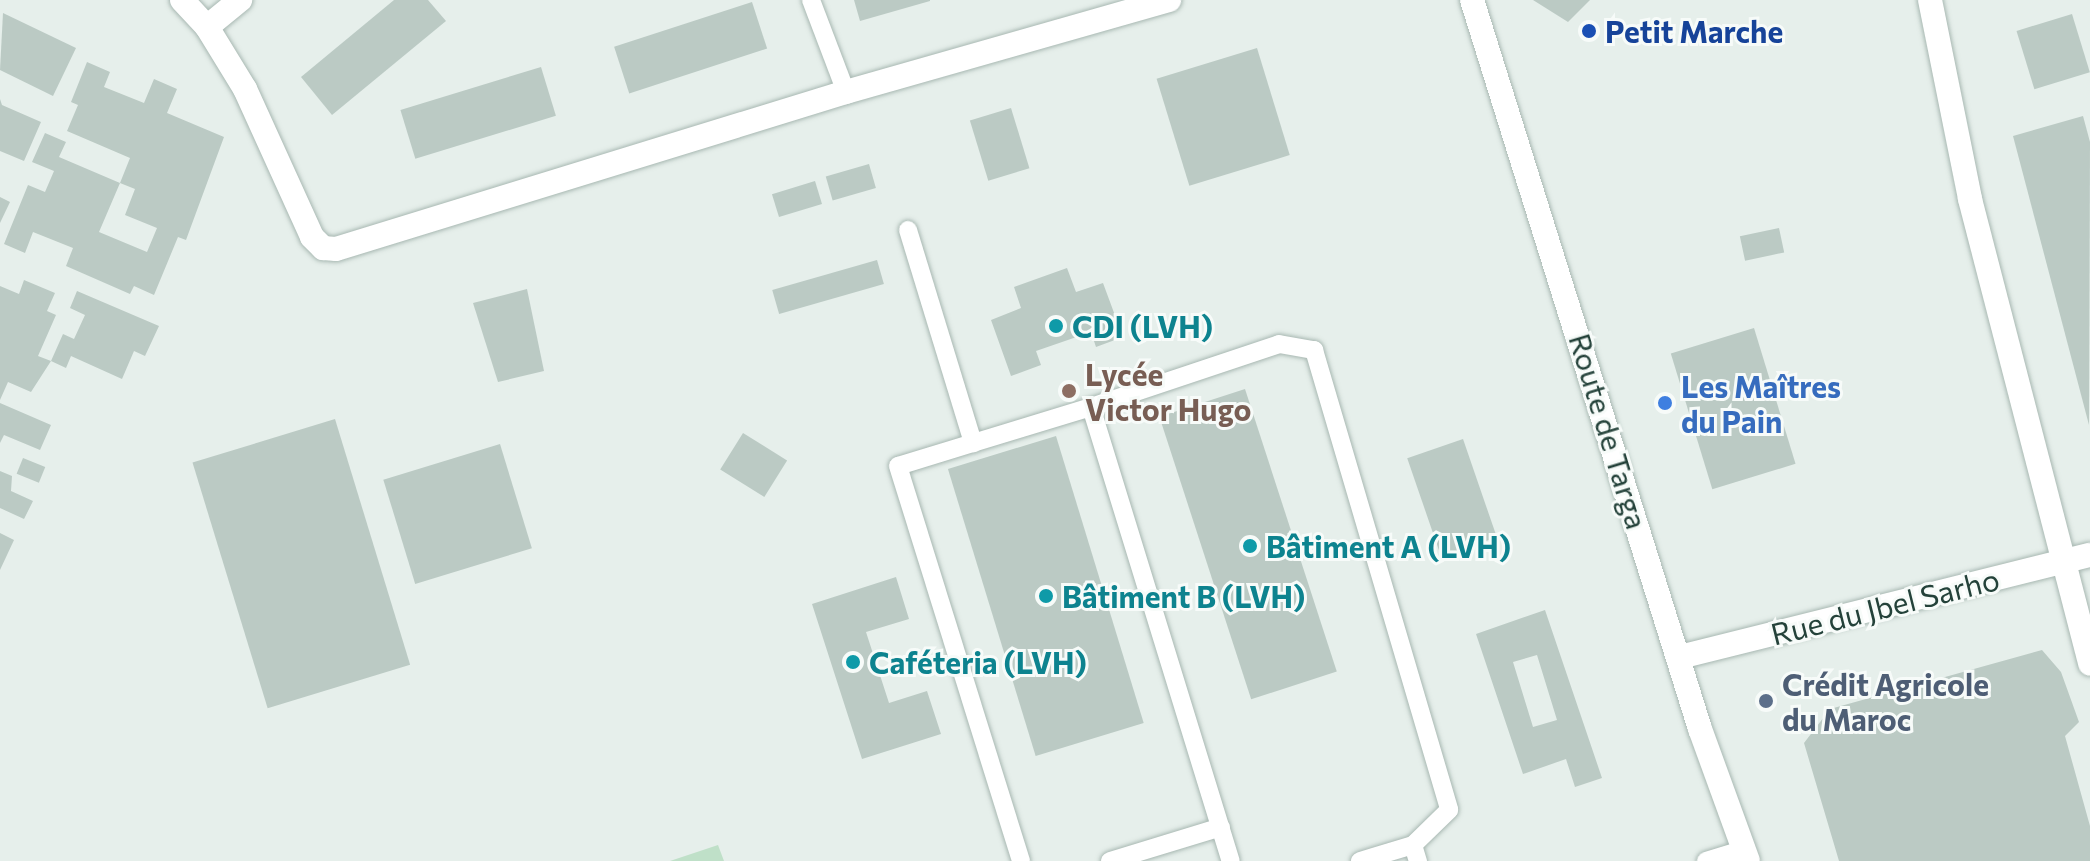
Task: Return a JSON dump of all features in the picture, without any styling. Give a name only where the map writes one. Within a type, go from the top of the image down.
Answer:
[{"type":"street","points":[[182,0],[207,27],[245,89],[312,237],[323,248],[336,249],[846,92],[1159,1]]},
{"type":"street","points":[[207,27],[240,0]]},
{"type":"street","name":"Route de Targa","points":[[1472,0],[1680,657],[1746,855]]},
{"type":"street","points":[[1930,0],[1967,185],[2060,561],[2090,664]]},
{"type":"street","name":"Rue du Jbel Sarho","points":[[1680,657],[2090,555]]},
{"type":"lane","points":[[811,0],[846,92]]},
{"type":"lane","points":[[908,230],[973,443]]},
{"type":"lane","points":[[1021,861],[898,466],[1091,407],[1279,344],[1314,350],[1449,810],[1415,853],[1360,861]]},
{"type":"lane","points":[[1091,407],[1231,861]]},
{"type":"lane","points":[[1110,861],[1221,827]]},
{"type":"lane","points":[[1706,861],[1746,855]]},
{"type":"green space","points":[[718,845],[724,861],[670,861]]},
{"type":"building","points":[[394,0],[428,0],[446,21],[332,115],[301,77]]},
{"type":"building","points":[[854,0],[930,0],[930,1],[860,21]]},
{"type":"building","points":[[1533,0],[1590,0],[1568,22]]},
{"type":"building","points":[[752,2],[767,49],[629,93],[614,47]]},
{"type":"building","points":[[3,13],[76,48],[53,96],[0,70]]},
{"type":"building","points":[[2072,14],[2090,72],[2034,89],[2017,31]]},
{"type":"building","points":[[1257,48],[1290,155],[1189,186],[1157,79]]},
{"type":"building","points":[[87,62],[110,72],[104,87],[144,103],[154,79],[177,89],[167,113],[224,137],[186,240],[178,237],[154,295],[134,286],[130,294],[66,266],[73,248],[33,232],[25,253],[4,244],[28,185],[45,192],[54,171],[32,162],[45,133],[66,142],[59,157],[120,183],[130,158],[67,131],[78,105],[71,102]],"holes":[[[120,183],[135,189],[125,215],[157,228],[147,252],[99,232]]]},
{"type":"building","points":[[541,67],[556,116],[415,159],[400,110]]},
{"type":"building","points":[[0,99],[2,105],[41,122],[24,161],[0,151]]},
{"type":"building","points":[[1011,108],[1029,168],[988,181],[970,121]]},
{"type":"building","points":[[2083,116],[2090,142],[2089,425],[2013,136]]},
{"type":"building","points":[[869,164],[876,188],[833,200],[826,176]]},
{"type":"building","points":[[815,181],[822,204],[779,217],[772,194]]},
{"type":"building","points":[[0,197],[10,202],[0,223]]},
{"type":"building","points":[[1779,228],[1784,252],[1745,261],[1740,236]]},
{"type":"building","points":[[877,260],[884,284],[779,314],[772,290]]},
{"type":"building","name":"CDI (LVH)","points":[[1067,268],[1076,292],[1103,283],[1123,337],[1096,347],[1091,332],[1036,351],[1041,365],[1011,376],[991,320],[1021,308],[1014,287]]},
{"type":"building","points":[[24,280],[55,293],[47,311],[56,315],[38,356],[51,361],[31,392],[8,382],[0,400],[0,286],[19,294]]},
{"type":"building","points":[[527,289],[544,371],[498,382],[473,303]]},
{"type":"building","points":[[77,291],[159,326],[145,356],[134,351],[122,379],[71,356],[66,368],[51,361],[63,334],[74,339],[85,315],[70,308]]},
{"type":"building","points":[[1754,328],[1796,464],[1712,489],[1671,353]]},
{"type":"building","name":"Bâtiment A (LVH)","points":[[1245,389],[1337,671],[1251,699],[1159,417]]},
{"type":"building","points":[[0,403],[51,425],[40,450],[4,435],[0,443]]},
{"type":"building","points":[[335,419],[410,665],[268,708],[193,463]]},
{"type":"building","points":[[743,433],[787,461],[764,497],[720,469]]},
{"type":"building","name":"Bâtiment B (LVH)","points":[[1056,436],[1144,723],[1036,756],[948,469]]},
{"type":"building","points":[[1463,439],[1497,537],[1441,557],[1407,458]]},
{"type":"building","points":[[500,444],[532,548],[415,584],[383,480]]},
{"type":"building","points":[[23,458],[45,467],[39,483],[17,474]]},
{"type":"building","points":[[0,471],[12,476],[11,491],[33,501],[24,519],[0,508]]},
{"type":"building","points":[[0,533],[14,540],[0,570]]},
{"type":"building","name":"Caféteria (LVH)","points":[[896,577],[909,619],[866,632],[889,703],[927,691],[941,734],[862,759],[812,604]]},
{"type":"building","points":[[1545,610],[1602,778],[1575,787],[1566,759],[1523,774],[1476,634]],"holes":[[[1537,655],[1557,720],[1533,727],[1513,662]]]},
{"type":"building","points":[[2042,650],[2061,672],[2079,722],[2065,736],[2090,826],[2090,861],[1839,861],[1804,743],[1830,709]]},
{"type":"place","name":"Petit Marche","points":[[1589,31]]},
{"type":"place","name":"CDI (LVH)","points":[[1056,326]]},
{"type":"place","name":"Lycée Victor Hugo","points":[[1069,391]]},
{"type":"place","name":"Les Maîtres du Pain","points":[[1665,403]]},
{"type":"place","name":"Bâtiment A (LVH)","points":[[1250,546]]},
{"type":"place","name":"Bâtiment B (LVH)","points":[[1046,596]]},
{"type":"place","name":"Caféteria (LVH)","points":[[853,662]]},
{"type":"place","name":"Crédit Agricole du Maroc","points":[[1766,701]]}]
